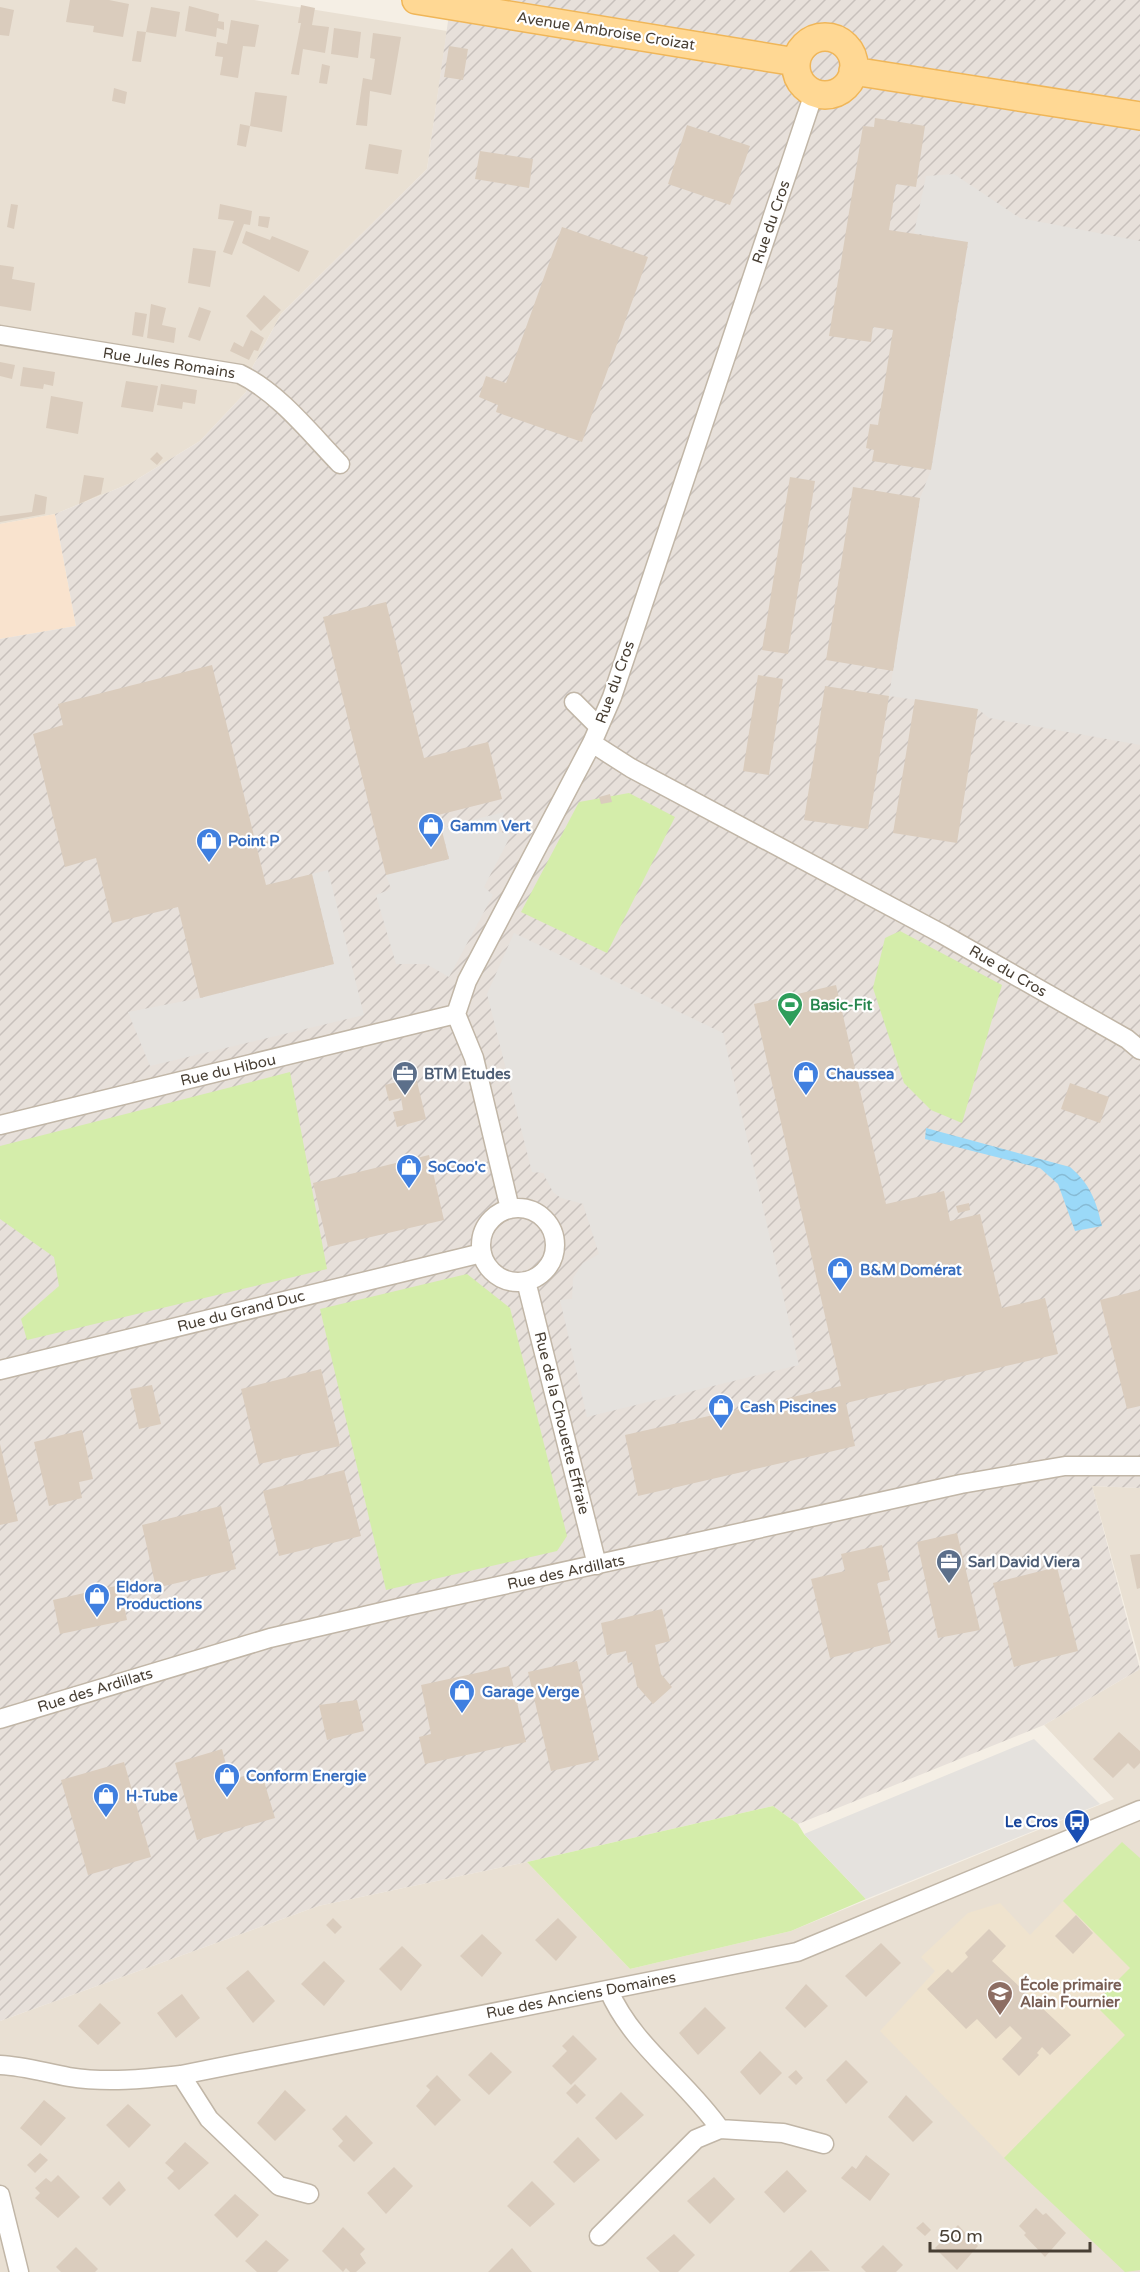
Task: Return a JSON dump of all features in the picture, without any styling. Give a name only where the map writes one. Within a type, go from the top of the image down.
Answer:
[{"type":"main road","name":"Avenue Ambroise Croizat","points":[[416,0],[796,62]]},
{"type":"main road","points":[[830,37],[839,40],[851,53],[853,71],[846,86],[839,91],[831,94],[814,93],[800,81],[796,62],[799,53],[812,40],[830,37]]},
{"type":"main road","points":[[853,71],[1140,116]]},
{"type":"street","name":"Rue du Cros","points":[[814,93],[612,697],[596,735],[631,768],[942,934],[1127,1039],[1140,1050]]},
{"type":"street","name":"Rue Jules Romains","points":[[0,335],[240,374],[255,381],[273,396],[340,464]]},
{"type":"street","points":[[510,1209],[474,1058],[456,1014],[472,971],[596,735],[574,702]]},
{"type":"street","name":"Rue du Hibou","points":[[0,1125],[456,1014]]},
{"type":"street","points":[[510,1209],[532,1210],[542,1216],[554,1236],[553,1259],[537,1277],[526,1281],[503,1279],[493,1273],[482,1253],[481,1241],[490,1220],[510,1209]]},
{"type":"street","name":"Rue du Grand Duc","points":[[0,1370],[482,1253]]},
{"type":"street","name":"Rue de la Chouette Effraie","points":[[526,1281],[597,1565]]},
{"type":"street","name":"Rue des Ardillats","points":[[0,1719],[148,1673],[314,1626],[961,1484],[1065,1466],[1140,1466]]},
{"type":"street","name":"Rue des Anciens Domaines","points":[[0,2065],[17,2066],[70,2077],[127,2081],[181,2075],[797,1952],[1140,1810]]},
{"type":"street","points":[[609,1991],[629,2028],[704,2106],[720,2129]]},
{"type":"street","points":[[181,2075],[209,2119],[279,2186],[309,2194]]},
{"type":"street","points":[[599,2236],[696,2139],[720,2129],[791,2134],[824,2144]]},
{"type":"street","points":[[0,2195],[19,2272]]},
{"type":"shaded area","points":[[0,0],[254,0],[447,31],[427,169],[281,314],[253,366],[246,392],[200,441],[131,483],[55,514],[0,524]]},
{"type":"shaded area","points":[[451,0],[1140,0],[1140,1488],[1092,1486],[1140,1669],[1044,1725],[798,1824],[773,1806],[527,1862],[318,1906],[0,2021],[0,639],[76,626],[55,514],[131,483],[200,441],[246,392],[253,366],[281,314],[427,169]]},
{"type":"shaded area","points":[[954,174],[1020,218],[1140,241],[1140,745],[989,718],[978,709],[889,696],[920,498],[931,470],[968,243],[914,233],[926,176]]},
{"type":"shaded area","points":[[55,514],[76,626],[0,639],[0,524]]},
{"type":"shaded area","points":[[504,812],[498,831],[511,835],[484,887],[493,895],[449,977],[426,964],[396,964],[376,895],[391,889],[386,875],[449,859],[441,828]]},
{"type":"shaded area","points":[[328,870],[364,1015],[150,1066],[128,1012],[200,998],[334,964],[312,874]]},
{"type":"shaded area","points":[[514,933],[723,1033],[799,1365],[587,1417],[560,1300],[572,1299],[573,1278],[583,1263],[599,1254],[583,1204],[561,1198],[553,1192],[543,1173],[532,1172],[487,994]]},
{"type":"shaded area","points":[[1092,1486],[1140,1488],[1140,1662]]},
{"type":"shaded area","points":[[1140,1669],[1140,2272],[0,2272],[0,2021],[318,1906],[527,1862],[630,1969],[791,1931],[1114,1799],[1044,1725]]},
{"type":"shaded area","points":[[1034,1739],[1100,1804],[866,1899],[804,1834]]},
{"type":"shaded area","name":"École primaire Alain Fournier","points":[[1063,1901],[1130,1968],[1125,2035],[1004,2158],[880,2031],[935,1971],[921,1957],[968,1913],[1000,1903],[1030,1935]]},
{"type":"green space","points":[[629,793],[675,817],[607,953],[521,912],[579,802]]},
{"type":"green space","points":[[900,931],[1002,985],[962,1123],[931,1110],[904,1083],[873,988],[885,938]]},
{"type":"green space","points":[[290,1072],[327,1269],[27,1340],[21,1319],[59,1286],[54,1257],[0,1219],[0,1146]]},
{"type":"green space","points":[[467,1274],[510,1308],[567,1536],[557,1551],[386,1590],[320,1309]]},
{"type":"green space","points":[[773,1806],[798,1824],[804,1834],[866,1899],[791,1931],[630,1969],[527,1862]]},
{"type":"green space","points":[[1122,1842],[1140,1858],[1140,2270],[1125,2272],[1004,2158],[1125,2035],[1094,2004],[1130,1968],[1063,1901]]},
{"type":"water","points":[[926,1128],[1070,1167],[1083,1180],[1091,1193],[1102,1226],[1075,1231],[1058,1184],[1040,1168],[925,1139]]},
{"type":"building","points":[[70,0],[109,0],[129,4],[123,37],[93,32],[94,26],[66,22]]},
{"type":"building","points":[[301,5],[315,8],[312,25],[329,27],[325,53],[303,49],[299,75],[291,74],[301,23],[298,23]]},
{"type":"building","points":[[189,6],[219,14],[218,21],[224,22],[224,30],[217,28],[216,37],[185,31]]},
{"type":"building","points":[[0,7],[14,10],[9,36],[0,35]]},
{"type":"building","points":[[151,7],[180,12],[176,37],[146,32]]},
{"type":"building","points":[[231,20],[259,25],[255,47],[243,46],[238,78],[220,75],[223,57],[215,56],[217,42],[227,44]]},
{"type":"building","points":[[334,28],[361,32],[358,58],[331,54]]},
{"type":"building","points":[[137,31],[146,32],[141,62],[132,61]]},
{"type":"building","points":[[373,33],[401,37],[391,95],[370,91],[367,126],[356,125],[363,78],[372,80],[375,59],[370,58]]},
{"type":"building","points":[[449,46],[468,49],[463,80],[444,77]]},
{"type":"building","points":[[322,64],[330,66],[327,84],[319,83]]},
{"type":"building","points":[[114,88],[127,92],[125,104],[112,101]]},
{"type":"building","points":[[255,92],[287,96],[282,132],[250,126]]},
{"type":"building","points":[[875,118],[925,126],[916,187],[896,184],[889,230],[968,242],[931,470],[872,461],[874,450],[866,448],[870,424],[878,425],[893,330],[873,327],[871,342],[829,336],[863,126],[874,127]]},
{"type":"building","points":[[240,124],[250,126],[246,147],[237,145]]},
{"type":"building","points":[[687,125],[750,146],[730,205],[668,184]]},
{"type":"building","points":[[369,144],[402,150],[398,174],[365,169]]},
{"type":"building","points":[[480,151],[533,159],[529,188],[475,179]]},
{"type":"building","points":[[11,204],[18,205],[14,229],[7,227]]},
{"type":"building","points":[[220,204],[252,211],[250,225],[244,224],[232,255],[223,252],[234,221],[218,219]]},
{"type":"building","points":[[259,216],[270,217],[268,228],[258,226]]},
{"type":"building","points":[[562,227],[648,257],[582,442],[496,412],[498,405],[479,397],[486,376],[506,383]]},
{"type":"building","points":[[246,231],[270,240],[272,236],[309,251],[299,272],[242,243]]},
{"type":"building","points":[[193,248],[216,251],[210,287],[188,283]]},
{"type":"building","points":[[0,265],[14,267],[12,279],[35,283],[31,311],[0,306]]},
{"type":"building","points":[[264,295],[281,310],[261,331],[246,316]]},
{"type":"building","points":[[151,304],[166,308],[162,325],[176,328],[174,343],[147,338]]},
{"type":"building","points":[[199,307],[211,311],[200,341],[188,337]]},
{"type":"building","points":[[135,312],[147,314],[143,337],[132,335]]},
{"type":"building","points":[[251,330],[264,338],[258,351],[254,350],[249,360],[230,351],[234,342],[243,347]]},
{"type":"building","points":[[0,362],[15,365],[12,379],[0,376]]},
{"type":"building","points":[[23,367],[55,372],[53,386],[44,384],[43,389],[20,386]]},
{"type":"building","points":[[126,381],[158,386],[153,412],[121,407]]},
{"type":"building","points":[[161,384],[197,390],[195,404],[183,402],[182,409],[157,405]]},
{"type":"building","points":[[51,396],[83,402],[78,434],[46,428]]},
{"type":"building","points":[[157,452],[163,458],[157,465],[150,459]]},
{"type":"building","points":[[84,475],[104,478],[101,494],[79,504]]},
{"type":"building","points":[[790,477],[815,481],[788,654],[762,650]]},
{"type":"building","points":[[853,487],[920,498],[893,671],[826,660]]},
{"type":"building","points":[[35,494],[47,497],[45,514],[0,522],[0,516],[32,512]]},
{"type":"building","points":[[386,602],[424,758],[488,742],[502,799],[438,815],[449,859],[386,875],[323,617]]},
{"type":"building","points":[[212,665],[266,885],[312,874],[334,964],[200,998],[178,907],[112,923],[96,858],[65,867],[33,734],[63,725],[58,704]]},
{"type":"building","points":[[758,675],[783,679],[769,775],[743,771]]},
{"type":"building","points":[[825,686],[889,696],[868,829],[804,820]]},
{"type":"building","points":[[915,699],[978,709],[957,843],[893,833]]},
{"type":"building","points":[[610,794],[612,802],[601,804],[599,797]]},
{"type":"building","points":[[836,985],[886,1204],[944,1191],[950,1221],[980,1214],[1002,1308],[1045,1298],[1058,1354],[846,1403],[855,1446],[638,1496],[625,1435],[841,1386],[754,1004]]},
{"type":"building","points":[[416,1077],[426,1119],[397,1127],[393,1112],[403,1110],[401,1098],[389,1101],[385,1085]]},
{"type":"building","points":[[1070,1083],[1109,1097],[1100,1123],[1061,1109]]},
{"type":"building","points":[[429,1155],[444,1220],[328,1247],[313,1183]]},
{"type":"building","points":[[969,1203],[970,1210],[958,1213],[956,1206]]},
{"type":"building","points":[[1140,1290],[1140,1406],[1127,1409],[1100,1300]]},
{"type":"building","points":[[321,1369],[340,1446],[259,1464],[241,1389]]},
{"type":"building","points":[[152,1385],[161,1424],[139,1429],[130,1389]]},
{"type":"building","points":[[82,1430],[93,1479],[79,1482],[82,1498],[49,1506],[34,1442]]},
{"type":"building","points":[[0,1444],[18,1521],[0,1525]]},
{"type":"building","points":[[344,1470],[361,1536],[279,1556],[263,1491]]},
{"type":"building","points":[[221,1506],[236,1569],[156,1588],[142,1525]]},
{"type":"building","points":[[957,1533],[980,1630],[938,1638],[917,1542]]},
{"type":"building","points":[[882,1545],[890,1580],[877,1583],[891,1643],[830,1658],[811,1579],[845,1571],[841,1554]]},
{"type":"building","points":[[1140,1554],[1140,1588],[1137,1589],[1130,1555]]},
{"type":"building","points":[[1057,1567],[1078,1651],[1014,1667],[993,1583]]},
{"type":"building","points":[[120,1585],[127,1620],[60,1634],[53,1600]]},
{"type":"building","points":[[662,1609],[670,1641],[655,1645],[661,1674],[672,1687],[653,1704],[637,1686],[632,1662],[628,1663],[626,1651],[607,1655],[601,1623]]},
{"type":"building","points":[[577,1661],[599,1760],[551,1771],[528,1672]]},
{"type":"building","points":[[509,1666],[526,1742],[425,1764],[419,1737],[431,1734],[421,1685]]},
{"type":"building","points":[[357,1700],[364,1731],[327,1740],[319,1705]]},
{"type":"building","points":[[1119,1732],[1140,1751],[1140,1763],[1134,1769],[1128,1763],[1113,1778],[1093,1759]]},
{"type":"building","name":"Conform Energie","points":[[222,1749],[230,1780],[261,1771],[275,1818],[197,1840],[175,1763]]},
{"type":"building","name":"H-Tube","points":[[124,1762],[151,1857],[88,1875],[61,1780]]},
{"type":"building","points":[[1076,1915],[1093,1933],[1073,1954],[1055,1936]]},
{"type":"building","points":[[333,1918],[342,1927],[335,1934],[326,1925]]},
{"type":"building","points":[[558,1918],[577,1937],[556,1961],[535,1940]]},
{"type":"building","points":[[989,1929],[1006,1946],[992,1961],[1071,2035],[1050,2055],[1042,2047],[1037,2053],[1039,2055],[1019,2076],[1002,2059],[1022,2038],[1010,2026],[996,2039],[977,2019],[966,2029],[927,1989],[948,1969],[952,1973],[968,1957],[965,1953]]},
{"type":"building","points":[[482,1934],[502,1953],[482,1977],[460,1956]]},
{"type":"building","points":[[881,1943],[901,1963],[866,1997],[845,1976]]},
{"type":"building","points":[[402,1946],[422,1965],[401,1991],[379,1969]]},
{"type":"building","points":[[324,1961],[345,1981],[324,2006],[301,1984]]},
{"type":"building","points":[[248,1970],[275,2001],[253,2023],[226,1988]]},
{"type":"building","points":[[806,1984],[828,2006],[805,2028],[785,2008]]},
{"type":"building","points":[[182,1994],[200,2018],[176,2038],[157,2013]]},
{"type":"building","points":[[100,2003],[121,2023],[98,2045],[78,2026]]},
{"type":"building","points":[[705,2007],[726,2028],[698,2055],[679,2033]]},
{"type":"building","points":[[573,2035],[597,2059],[571,2085],[552,2066],[567,2051],[562,2046]]},
{"type":"building","points":[[760,2051],[782,2073],[760,2095],[740,2072]]},
{"type":"building","points":[[491,2052],[512,2072],[489,2095],[468,2075]]},
{"type":"building","points":[[846,2060],[868,2082],[846,2104],[826,2080]]},
{"type":"building","points":[[796,2070],[803,2078],[796,2085],[788,2077]]},
{"type":"building","points":[[437,2075],[461,2100],[435,2126],[416,2106],[430,2090],[426,2086]]},
{"type":"building","points":[[575,2084],[586,2095],[577,2104],[566,2093]]},
{"type":"building","points":[[285,2090],[306,2110],[275,2141],[257,2123]]},
{"type":"building","points":[[621,2092],[644,2115],[616,2140],[595,2118]]},
{"type":"building","points":[[906,2095],[933,2122],[913,2142],[888,2117]]},
{"type":"building","points":[[44,2100],[66,2118],[41,2146],[20,2128]]},
{"type":"building","points":[[128,2104],[151,2125],[129,2148],[106,2125]]},
{"type":"building","points":[[346,2115],[373,2143],[354,2162],[338,2146],[343,2141],[332,2129]]},
{"type":"building","points":[[578,2137],[600,2160],[574,2183],[553,2162]]},
{"type":"building","points":[[185,2142],[209,2163],[179,2190],[167,2178],[174,2171],[165,2163]]},
{"type":"building","points":[[40,2153],[48,2160],[35,2173],[27,2165]]},
{"type":"building","points":[[866,2155],[890,2174],[870,2201],[841,2178],[852,2166],[856,2169]]},
{"type":"building","points":[[394,2167],[413,2186],[386,2214],[367,2193]]},
{"type":"building","points":[[787,2170],[807,2191],[784,2213],[764,2192]]},
{"type":"building","points":[[58,2175],[80,2197],[58,2218],[35,2198],[40,2193],[35,2188],[46,2178],[51,2182]]},
{"type":"building","points":[[714,2177],[735,2199],[710,2224],[687,2201]]},
{"type":"building","points":[[119,2181],[126,2190],[110,2206],[102,2198]]},
{"type":"building","points":[[532,2181],[555,2204],[530,2227],[507,2206]]},
{"type":"building","points":[[235,2194],[259,2215],[237,2238],[214,2215]]},
{"type":"building","points":[[1036,2208],[1043,2215],[1046,2213],[1066,2233],[1045,2257],[1024,2235],[1026,2233],[1019,2226]]},
{"type":"building","points":[[923,2222],[931,2230],[925,2236],[916,2228]]},
{"type":"building","points":[[958,2225],[978,2246],[957,2270],[935,2248]]},
{"type":"building","points":[[343,2227],[365,2249],[360,2254],[366,2263],[356,2272],[350,2272],[346,2268],[343,2272],[322,2251]]},
{"type":"building","points":[[674,2234],[695,2255],[678,2272],[660,2272],[646,2258]]},
{"type":"building","points":[[266,2240],[289,2260],[277,2272],[257,2272],[245,2261]]},
{"type":"building","points":[[883,2245],[903,2265],[896,2272],[866,2272],[861,2267]]},
{"type":"building","points":[[76,2247],[98,2269],[95,2272],[61,2272],[56,2267]]},
{"type":"building","points":[[512,2248],[532,2272],[488,2272]]},
{"type":"building","points":[[811,2250],[830,2271],[789,2272]]},
{"type":"place","name":"Gamm Vert","points":[[431,849]]},
{"type":"place","name":"Point P","points":[[209,864]]},
{"type":"place","name":"Basic-Fit","points":[[790,1028]]},
{"type":"place","name":"BTM Etudes","points":[[405,1097]]},
{"type":"place","name":"Chaussea","points":[[806,1097]]},
{"type":"place","name":"SoCoo'c","points":[[409,1190]]},
{"type":"place","name":"B&M Domérat","points":[[840,1293]]},
{"type":"place","name":"Cash Piscines","points":[[721,1430]]},
{"type":"place","name":"Sarl David Viera","points":[[949,1585]]},
{"type":"place","name":"Eldora Productions","points":[[97,1619]]},
{"type":"place","name":"Garage Verge","points":[[462,1715]]},
{"type":"place","name":"Conform Energie","points":[[227,1799]]},
{"type":"place","name":"H-Tube","points":[[106,1819]]},
{"type":"place","name":"Le Cros","points":[[1077,1845]]},
{"type":"place","name":"École primaire Alain Fournier","points":[[1000,2017]]}]
